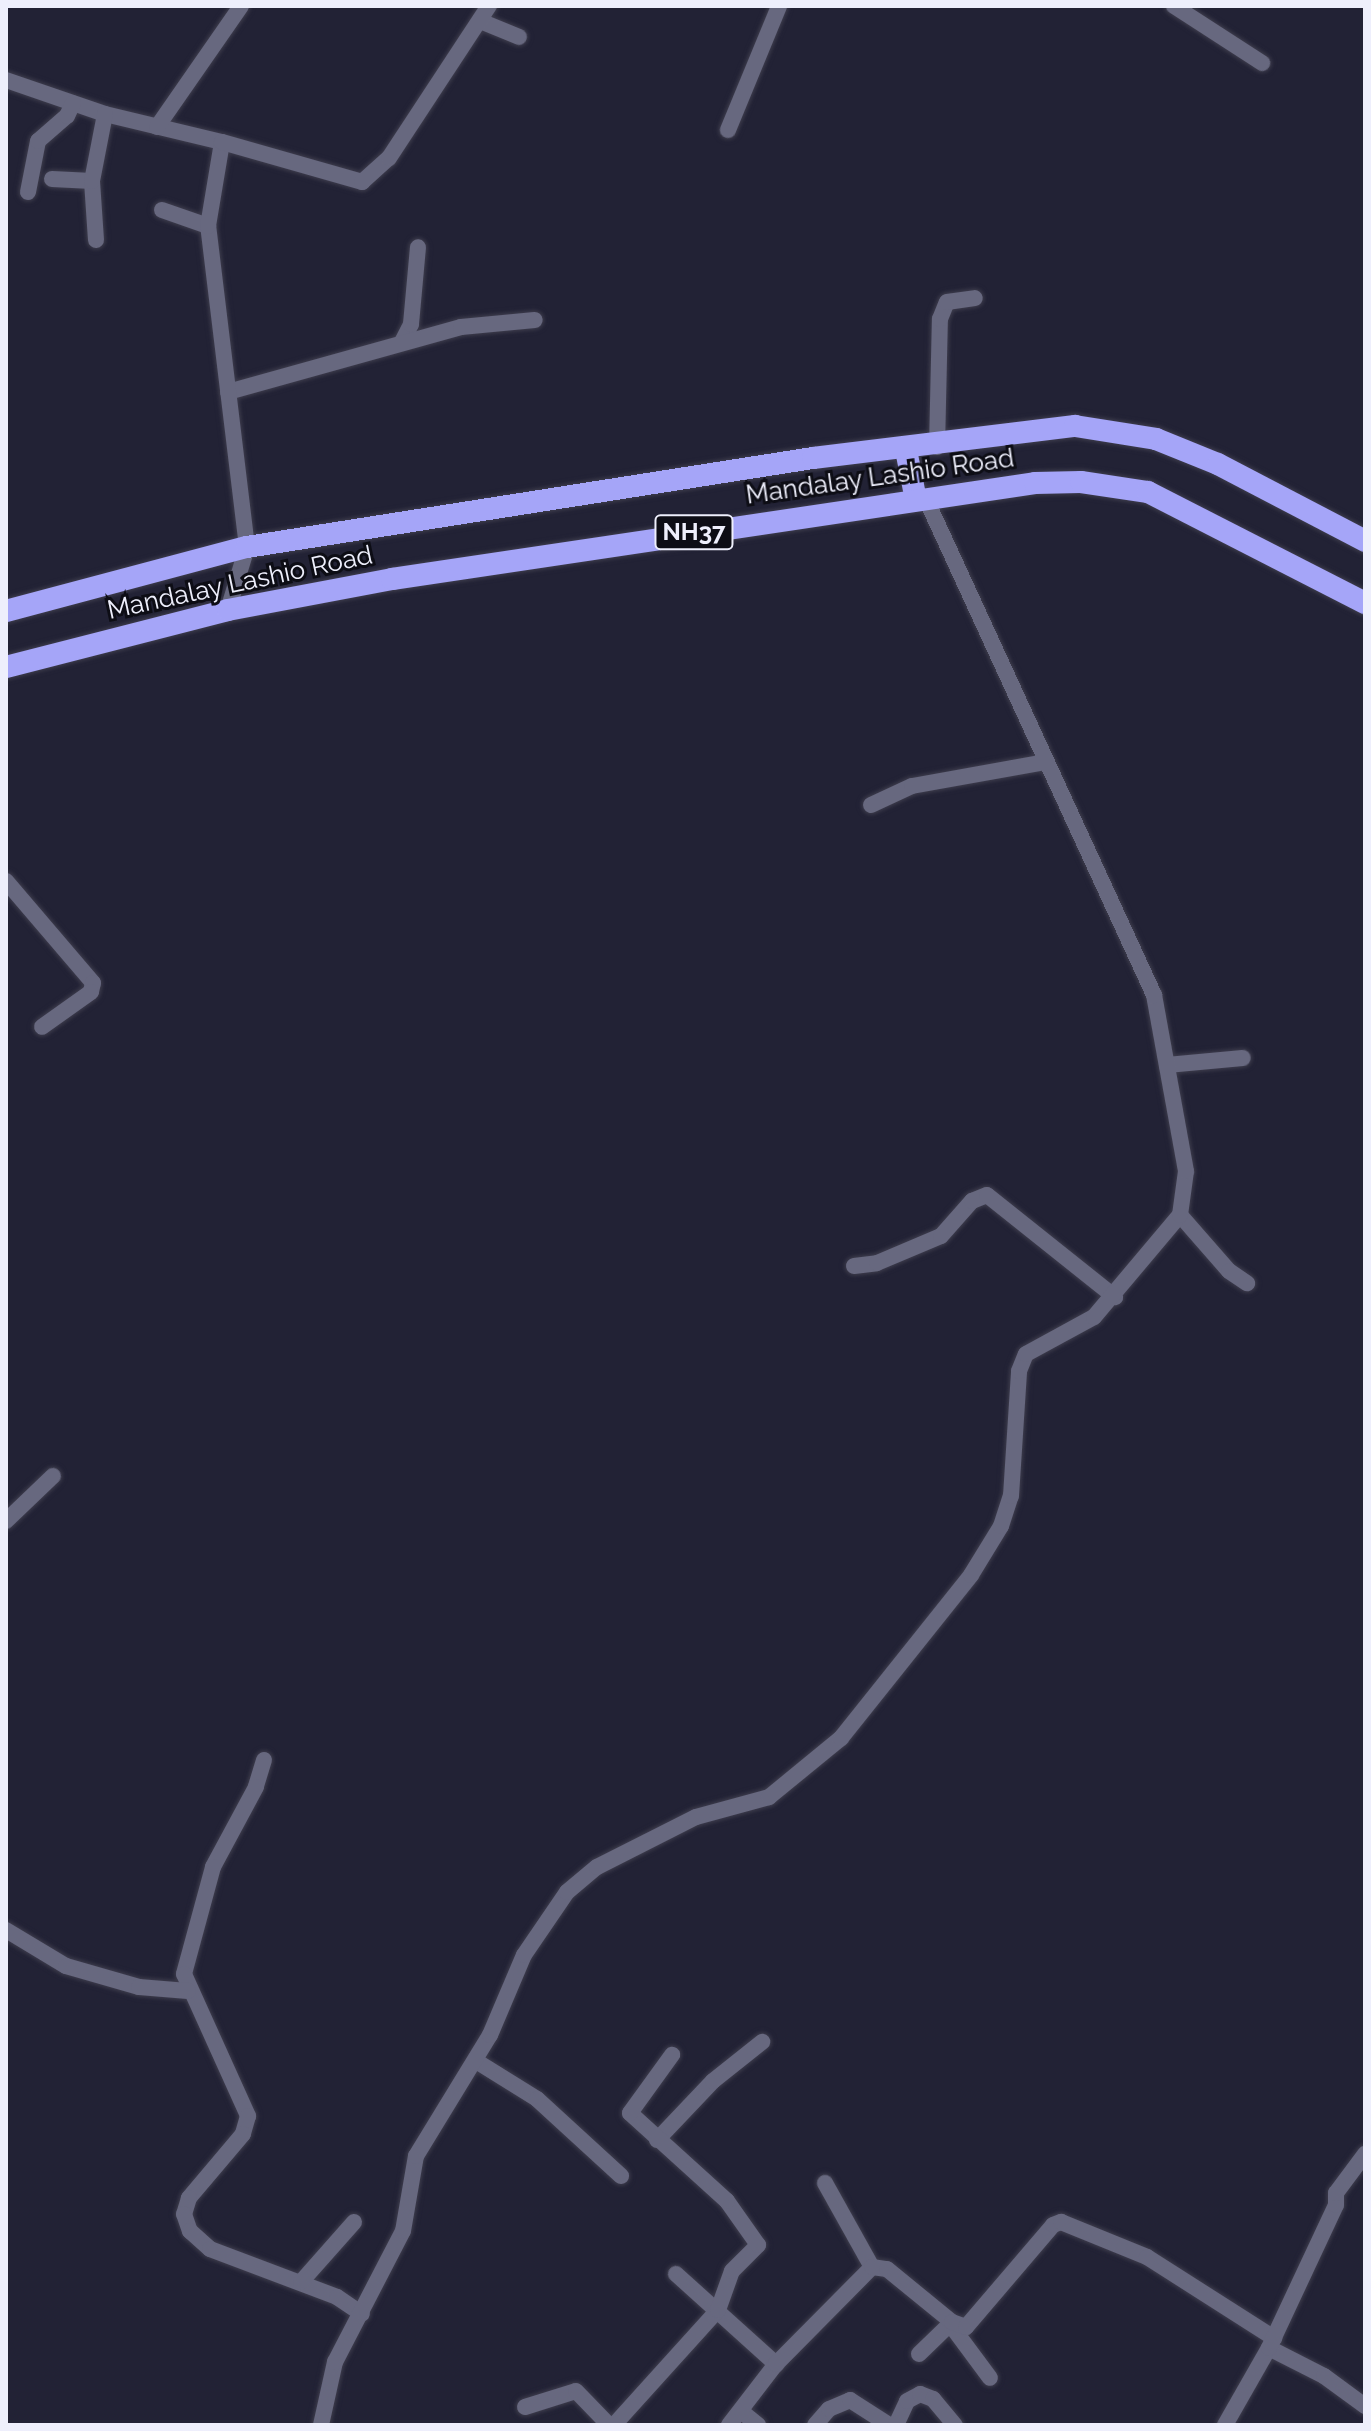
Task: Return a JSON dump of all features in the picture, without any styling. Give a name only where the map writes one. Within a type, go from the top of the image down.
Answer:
[{"type":"highway","name":"Mandalay Lashio Road","points":[[6,611],[247,547],[813,458],[937,447],[1075,426],[1143,436],[1218,464],[1365,541]]},
{"type":"highway","points":[[906,450],[921,500]]},
{"type":"highway","name":"Mandalay Lashio Road","points":[[6,667],[228,610],[600,545],[1035,483],[1120,485],[1176,503],[1365,603]]},
{"type":"street","points":[[6,80],[105,114],[222,142],[362,182],[389,158],[489,6]]},
{"type":"street","points":[[728,130],[779,6]]},
{"type":"street","points":[[1174,6],[1262,63]]},
{"type":"street","points":[[157,127],[237,8]]},
{"type":"street","points":[[480,21],[519,37]]},
{"type":"street","points":[[28,192],[38,141],[67,116],[73,103]]},
{"type":"street","points":[[96,240],[92,181],[105,114]]},
{"type":"street","points":[[222,142],[208,226],[247,547],[228,610]]},
{"type":"street","points":[[52,179],[92,181]]},
{"type":"street","points":[[162,210],[208,226]]},
{"type":"street","points":[[402,342],[411,324],[418,247]]},
{"type":"street","points":[[937,447],[940,319],[947,302],[975,298]]},
{"type":"street","points":[[228,392],[461,327],[535,320]]},
{"type":"street","points":[[321,2425],[335,2362],[403,2231],[416,2156],[476,2061],[524,1955],[579,1879],[696,1817],[769,1797],[841,1738],[971,1575],[1001,1526],[1011,1496],[1019,1371],[1026,1354],[1080,1328],[1115,1297],[1180,1215],[1186,1171],[1154,995],[921,500]]},
{"type":"street","points":[[871,805],[912,786],[1045,762]]},
{"type":"street","points":[[6,881],[93,983],[91,992],[42,1027]]},
{"type":"street","points":[[1167,1065],[1243,1058]]},
{"type":"street","points":[[854,1266],[877,1263],[941,1236],[972,1201],[987,1195],[1115,1297]]},
{"type":"street","points":[[1180,1215],[1220,1262],[1247,1283]]},
{"type":"street","points":[[6,1521],[53,1476]]},
{"type":"street","points":[[264,1760],[256,1787],[209,1879],[188,1949],[188,1991],[248,2116],[228,2157],[185,2205],[190,2231],[210,2249],[301,2282],[362,2314]]},
{"type":"street","points":[[6,1930],[66,1966],[139,1987],[188,1991]]},
{"type":"street","points":[[657,2140],[713,2081],[762,2042]]},
{"type":"street","points":[[525,2407],[576,2391],[612,2425],[718,2310],[732,2271],[758,2245],[727,2201],[630,2113],[672,2055]]},
{"type":"street","points":[[476,2061],[537,2099],[621,2176]]},
{"type":"street","points":[[1225,2425],[1272,2343],[1336,2205],[1336,2193],[1365,2154]]},
{"type":"street","points":[[825,2183],[872,2267]]},
{"type":"street","points":[[301,2282],[354,2222]]},
{"type":"street","points":[[951,2323],[966,2327],[1053,2225],[1061,2222],[1147,2257],[1365,2406]]},
{"type":"street","points":[[872,2267],[887,2269],[951,2323],[990,2378]]},
{"type":"street","points":[[729,2425],[776,2364],[872,2267]]},
{"type":"street","points":[[676,2274],[776,2364]]},
{"type":"street","points":[[919,2354],[951,2323]]},
{"type":"street","points":[[896,2425],[907,2401],[920,2394],[930,2396],[955,2425]]},
{"type":"street","points":[[815,2425],[829,2409],[850,2400],[889,2425]]},
{"type":"street","points":[[742,2412],[758,2425]]}]
